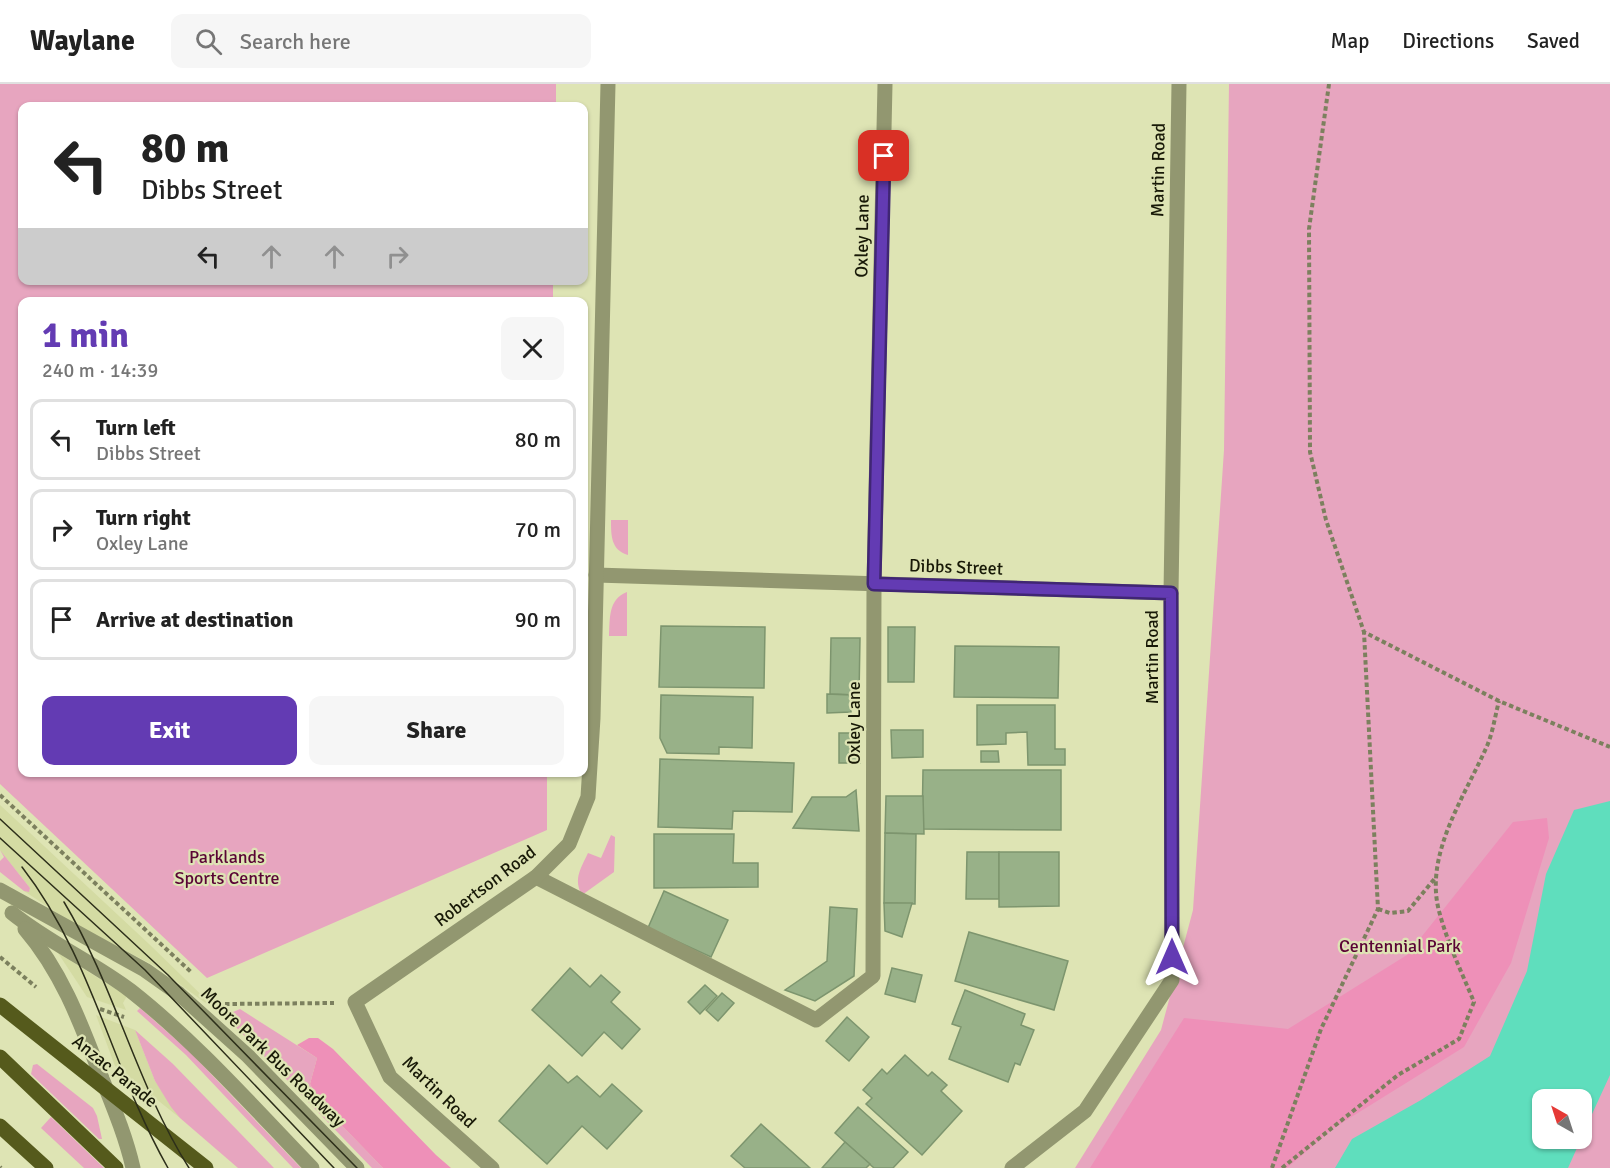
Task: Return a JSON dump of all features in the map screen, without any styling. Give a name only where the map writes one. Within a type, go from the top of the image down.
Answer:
[{"type":"main road","name":"Anzac Parade","points":[[0,1005],[206,1168]]},
{"type":"main road","points":[[0,1057],[116,1168]]},
{"type":"main road","points":[[0,1126],[46,1168]]},
{"type":"street","name":"Robertson Road","points":[[356,1002],[536,877],[569,844],[588,797],[593,718],[608,84]]},
{"type":"street","name":"Oxley Lane","points":[[536,877],[816,1020],[873,976],[874,584],[885,84]]},
{"type":"street","name":"Martin Road","points":[[1012,1168],[1085,1111],[1172,980],[1171,593],[1179,84]]},
{"type":"street","name":"Dibbs Street","points":[[596,575],[1171,593]]},
{"type":"street","name":"Moore Park Bus Roadway","points":[[0,890],[159,979],[192,1003],[249,1056],[357,1168]]},
{"type":"street","points":[[0,899],[34,939],[55,971],[70,1000],[106,1089],[133,1168]]},
{"type":"street","points":[[12,913],[37,932],[108,974],[160,1014],[312,1168]]},
{"type":"street","name":"Martin Road","points":[[356,1002],[390,1077],[492,1168]]},
{"type":"path","points":[[1272,1168],[1321,1029],[1378,909],[1364,632],[1326,520],[1310,452],[1309,229],[1329,84]]},
{"type":"path","points":[[1364,632],[1499,701],[1610,747]]},
{"type":"path","points":[[1282,1168],[1398,1075],[1459,1039],[1474,1002],[1438,910],[1436,876],[1444,841],[1488,744],[1499,701]]},
{"type":"path","points":[[0,795],[194,975]]},
{"type":"path","points":[[1378,909],[1390,913],[1408,911],[1436,876]]},
{"type":"path","points":[[0,957],[41,991]]},
{"type":"path","points":[[218,998],[226,1005],[356,1002]]},
{"type":"shaded area","points":[[0,805],[222,1015],[155,966],[71,922],[24,891],[29,891],[30,888],[0,850]]},
{"type":"shaded area","points":[[1547,818],[1549,838],[1511,963],[1464,1047],[1332,1129],[1287,1168],[1090,1168],[1184,1018],[1288,1029],[1407,955],[1513,822]]},
{"type":"shaded area","points":[[58,953],[127,996],[123,1003],[126,1010],[87,997]]},
{"type":"shaded area","points":[[96,1015],[135,1030],[155,1081],[180,1118],[115,1066]]},
{"type":"shaded area","points":[[309,1038],[318,1038],[333,1049],[451,1168],[383,1168],[323,1106],[310,1084],[317,1058],[297,1045]]},
{"type":"green space","name":"Parklands Sports Centre","points":[[0,84],[556,84],[556,102],[18,102],[18,285],[553,285],[553,297],[18,297],[18,777],[547,777],[547,830],[207,978],[0,784]]},
{"type":"green space","name":"Centennial Park","points":[[1229,84],[1610,84],[1610,1168],[1075,1168],[1161,1030],[1193,910],[1224,450]]},
{"type":"green space","points":[[611,520],[628,520],[628,555],[618,550],[613,542]]},
{"type":"green space","points":[[627,592],[627,636],[609,636],[613,605],[616,599]]},
{"type":"green space","points":[[611,835],[615,837],[614,872],[582,895],[578,879],[588,853],[601,858]]},
{"type":"green space","points":[[0,850],[30,888],[29,892],[24,891],[0,872],[0,861],[4,857]]},
{"type":"green space","points":[[140,1008],[189,1051],[301,1168],[293,1168],[186,1055],[137,1011]]},
{"type":"green space","points":[[240,1009],[317,1058],[310,1084],[323,1106],[383,1168],[372,1168],[232,1023],[233,1012]]},
{"type":"green space","points":[[135,1030],[173,1064],[274,1168],[238,1168],[180,1118],[155,1081]]},
{"type":"green space","points":[[37,1064],[93,1108],[102,1139],[99,1139],[31,1074],[33,1065]]},
{"type":"green space","points":[[51,1117],[104,1168],[84,1168],[41,1128]]},
{"type":"water","points":[[1610,801],[1610,1075],[1592,1114],[1592,1089],[1532,1089],[1532,1149],[1577,1149],[1568,1168],[1335,1168],[1352,1139],[1421,1100],[1490,1056],[1527,971],[1546,874],[1574,810]]},
{"type":"building","points":[[661,626],[765,627],[764,688],[659,687]]},
{"type":"building","points":[[888,627],[915,627],[914,682],[888,682]]},
{"type":"building","points":[[831,638],[860,638],[859,695],[830,694]]},
{"type":"building","points":[[955,646],[1059,647],[1058,698],[954,697]]},
{"type":"building","points":[[827,694],[851,695],[851,712],[827,713]]},
{"type":"building","points":[[661,695],[753,697],[752,748],[719,747],[719,754],[667,753],[660,738]]},
{"type":"building","points":[[977,705],[1055,705],[1055,749],[1065,749],[1065,765],[1028,765],[1027,732],[1006,733],[1006,744],[977,745]]},
{"type":"building","points":[[891,730],[923,730],[923,757],[892,758]]},
{"type":"building","points":[[839,733],[859,733],[860,763],[839,763]]},
{"type":"building","points":[[981,751],[998,751],[999,762],[981,762]]},
{"type":"building","points":[[660,759],[794,763],[792,812],[733,811],[732,829],[658,827]]},
{"type":"building","points":[[923,770],[1061,770],[1061,830],[922,829]]},
{"type":"building","points":[[856,790],[859,831],[793,828],[812,797],[846,797]]},
{"type":"building","points":[[886,796],[923,796],[924,834],[885,833]]},
{"type":"building","points":[[885,833],[916,834],[915,904],[884,903]]},
{"type":"building","points":[[654,834],[734,834],[733,863],[758,863],[758,887],[654,888]]},
{"type":"building","points":[[967,852],[999,852],[999,899],[966,899]]},
{"type":"building","points":[[999,852],[1059,852],[1059,906],[999,907]]},
{"type":"building","points":[[664,891],[728,920],[711,957],[648,928]]},
{"type":"building","points":[[884,903],[912,903],[902,937],[885,931]]},
{"type":"building","points":[[830,907],[857,909],[854,976],[815,1001],[785,990],[827,961]]},
{"type":"building","points":[[969,932],[1068,961],[1054,1010],[955,981]]},
{"type":"building","points":[[570,968],[590,987],[601,975],[620,992],[611,1002],[640,1029],[622,1049],[604,1032],[582,1056],[532,1010]]},
{"type":"building","points":[[892,968],[922,975],[915,1002],[885,994]]},
{"type":"building","points":[[705,985],[717,996],[700,1014],[688,1002]]},
{"type":"building","points":[[965,990],[1025,1014],[1021,1025],[1034,1030],[1020,1065],[1015,1063],[1008,1082],[949,1059],[961,1027],[952,1024]]},
{"type":"building","points":[[722,993],[734,1003],[718,1021],[706,1010]]},
{"type":"building","points":[[847,1017],[869,1037],[849,1061],[826,1041]]},
{"type":"building","points":[[905,1055],[928,1076],[932,1072],[947,1085],[941,1091],[962,1111],[922,1155],[866,1104],[872,1098],[863,1090],[882,1069],[887,1074]]},
{"type":"building","points":[[549,1065],[568,1083],[577,1076],[600,1097],[612,1084],[642,1111],[607,1149],[582,1126],[547,1164],[499,1121]]},
{"type":"building","points":[[858,1107],[908,1152],[893,1168],[874,1168],[835,1133]]},
{"type":"building","points":[[761,1124],[810,1168],[745,1168],[731,1156]]},
{"type":"building","points":[[845,1142],[870,1164],[866,1168],[822,1168]]},
{"type":"tram line","points":[[0,819],[168,975],[357,1168]]},
{"type":"tram line","points":[[0,838],[145,970],[334,1168]]},
{"type":"tram line","points":[[22,867],[46,902],[66,938],[84,976],[131,1092],[168,1168]]},
{"type":"tram line","points":[[64,902],[98,968],[154,1103],[189,1168]]},
{"type":"route","points":[[884,156],[874,584],[1171,593],[1172,957]]}]
